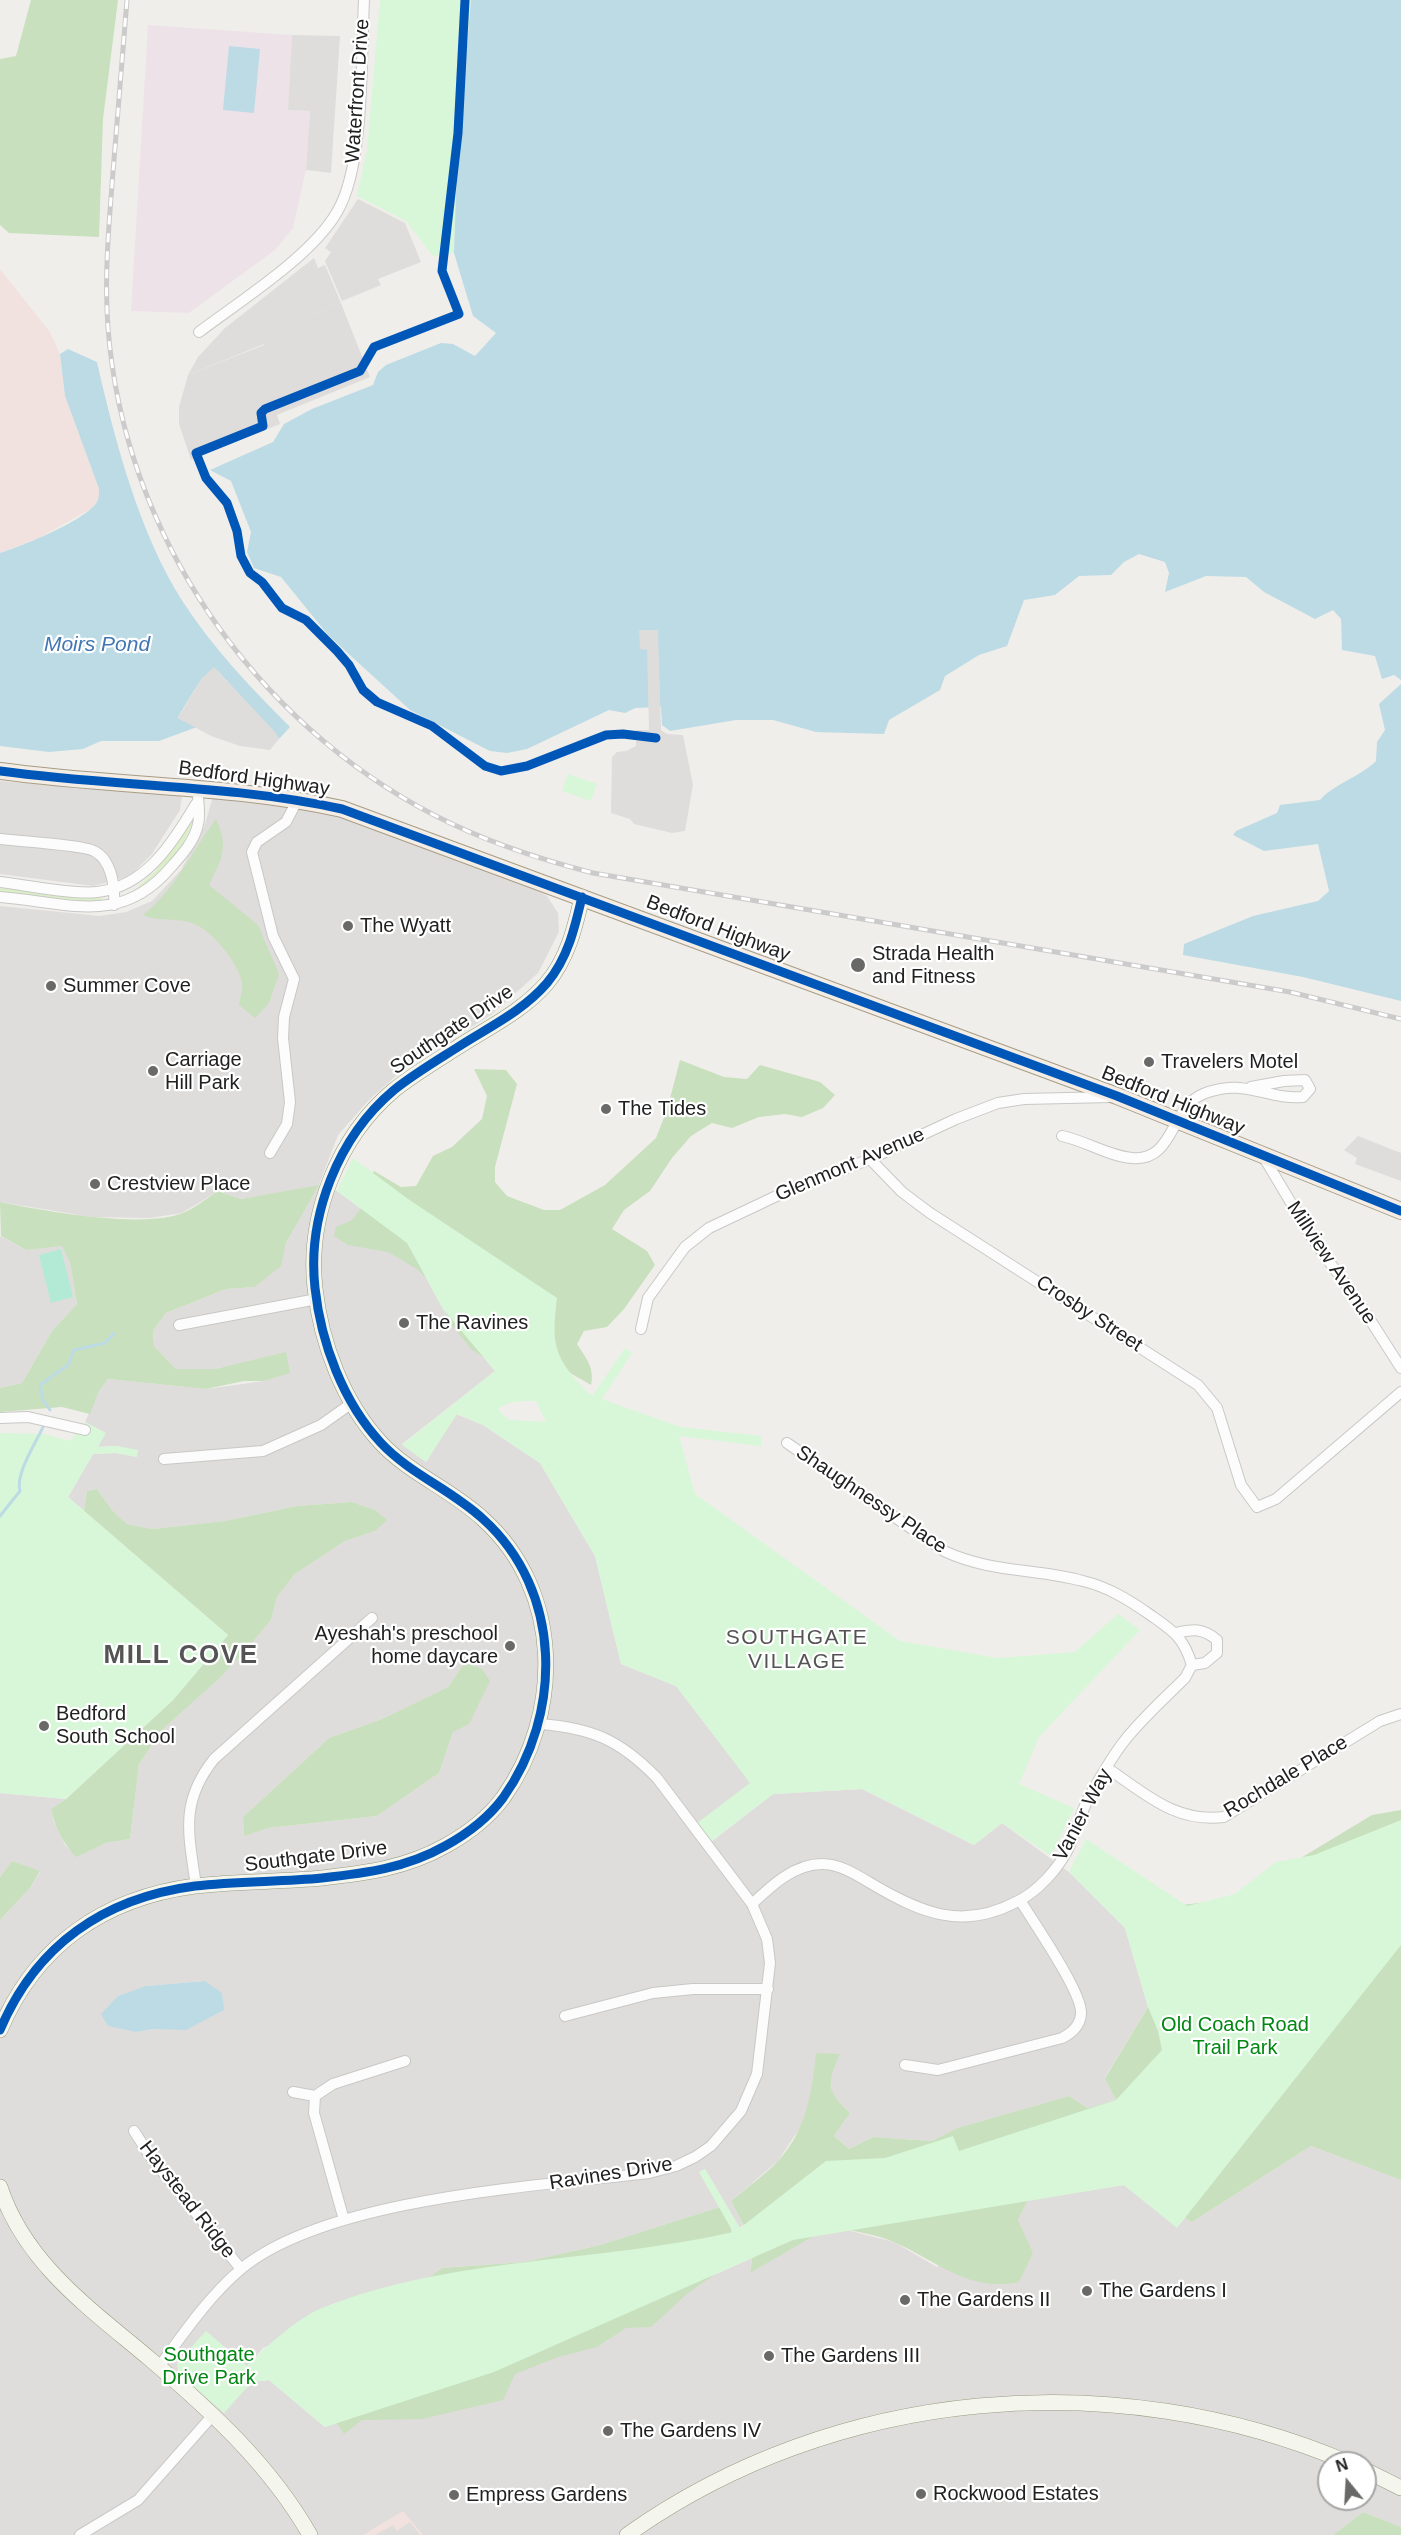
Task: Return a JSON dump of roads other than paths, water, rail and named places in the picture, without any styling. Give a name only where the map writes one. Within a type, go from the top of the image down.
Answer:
[{"type":"main road","name":"Bedford Highway","points":[[0,771],[197,796],[298,800],[342,809],[1117,1096],[1401,1211]]},
{"type":"street","name":"Waterfront Drive","points":[[199,332],[290,264],[337,213],[350,179],[356,152],[364,0]]},
{"type":"street","points":[[0,882],[96,893],[130,883],[143,874],[180,830],[197,796]]},
{"type":"street","points":[[0,897],[92,907],[114,905],[135,899],[160,880],[184,852],[199,823],[197,796]]},
{"type":"street","points":[[270,1153],[287,1124],[290,1102],[283,1038],[284,1017],[294,979],[273,936],[252,852],[257,842],[286,822],[298,800]]},
{"type":"street","points":[[0,839],[93,850],[107,865],[115,888],[114,905]]},
{"type":"street","points":[[558,889],[570,912],[573,935]]},
{"type":"street","name":"Southgate Drive","points":[[0,2030],[22,1985],[69,1935],[96,1916],[141,1898],[196,1886],[276,1883],[374,1872],[424,1858],[467,1834],[500,1803],[524,1766],[540,1724],[546,1689],[547,1656],[539,1614],[528,1581],[505,1539],[480,1515],[404,1463],[380,1442],[352,1403],[336,1372],[317,1299],[315,1251],[325,1192],[336,1167],[368,1119],[391,1093],[418,1072],[496,1025],[531,999],[550,980],[573,935],[582,897]]},
{"type":"street","points":[[1062,1136],[1117,1156],[1143,1159],[1160,1150],[1186,1105],[1202,1094],[1227,1088],[1251,1087]]},
{"type":"street","name":"Glenmont Avenue","points":[[641,1329],[648,1298],[685,1247],[709,1228],[785,1192],[870,1160],[956,1119],[998,1103],[1024,1099],[1117,1096]]},
{"type":"street","name":"Millview Avenue","points":[[1263,1156],[1312,1238],[1360,1304],[1401,1368]]},
{"type":"street","name":"Crosby Street","points":[[870,1160],[902,1192],[930,1213],[1198,1384],[1217,1408],[1241,1485],[1257,1507],[1276,1499],[1401,1392]]},
{"type":"street","points":[[179,1325],[317,1299]]},
{"type":"street","points":[[164,1458],[263,1451],[321,1425],[352,1403]]},
{"type":"street","points":[[0,1418],[28,1417],[85,1430]]},
{"type":"street","name":"Shaughnessy Place","points":[[787,1443],[944,1551],[964,1560],[994,1568],[1083,1580],[1108,1589],[1176,1633]]},
{"type":"street","points":[[196,1886],[187,1824],[190,1802],[200,1777],[214,1759],[372,1618]]},
{"type":"street","points":[[1195,1629],[1208,1632],[1217,1640],[1217,1653],[1205,1663],[1192,1665],[1186,1647],[1176,1633],[1195,1629]]},
{"type":"street","name":"Vanier Way","points":[[752,1904],[776,1882],[793,1873],[820,1864],[835,1865],[906,1904],[937,1914],[957,1916],[984,1914],[1020,1900],[1054,1870],[1069,1849],[1088,1799],[1122,1744],[1185,1678],[1192,1665]]},
{"type":"street","name":"Rochdale Place","points":[[1107,1768],[1169,1811],[1205,1820],[1224,1817],[1380,1721],[1401,1714]]},
{"type":"street","name":"Ravines Drive","points":[[159,2367],[186,2331],[241,2269],[305,2234],[344,2220],[418,2204],[649,2173],[676,2166],[695,2157],[729,2127],[752,2092],[757,2074],[770,1963],[767,1939],[752,1904],[657,1778],[639,1760],[613,1742],[584,1729],[540,1724]]},
{"type":"street","points":[[905,2065],[938,2070],[1062,2038],[1077,2025],[1081,2014],[1077,1994],[1020,1900]]},
{"type":"street","points":[[565,2016],[653,1993],[693,1989],[768,1989]]},
{"type":"street","points":[[293,2092],[315,2096],[333,2084],[405,2061]]},
{"type":"street","points":[[315,2096],[314,2113],[344,2220]]},
{"type":"street","name":"Haystead Ridge","points":[[134,2131],[150,2156],[241,2269]]},
{"type":"street","points":[[0,2187],[29,2247],[52,2275],[213,2415],[256,2457],[295,2507],[310,2535]]},
{"type":"street","points":[[627,2535],[698,2491],[783,2452],[888,2420],[969,2406],[1056,2402],[1142,2406],[1245,2427],[1320,2451]]},
{"type":"street","points":[[80,2535],[138,2500],[213,2415]]},
{"type":"street","points":[[1377,2476],[1401,2488]]},
{"type":"water","points":[[471,0],[1401,0],[1401,680],[1394,675],[1382,679],[1375,656],[1342,650],[1341,619],[1333,610],[1315,619],[1264,592],[1246,577],[1206,576],[1165,592],[1169,573],[1165,562],[1139,554],[1124,562],[1111,575],[1079,576],[1055,595],[1024,600],[1007,646],[979,655],[945,676],[940,690],[889,720],[884,734],[816,732],[773,720],[736,720],[670,731],[662,725],[661,707],[635,708],[625,713],[609,710],[527,749],[507,753],[490,751],[410,710],[328,635],[281,577],[254,568],[247,552],[251,532],[231,481],[210,470],[273,442],[284,424],[312,409],[373,385],[378,372],[386,365],[441,343],[453,344],[475,356],[496,333],[473,316],[454,253],[457,164]]},
{"type":"water","points":[[229,46],[260,49],[254,113],[223,110]]},
{"type":"water","name":"Moirs Pond","points":[[68,349],[97,362],[130,486],[167,575],[183,602],[220,651],[290,727],[279,739],[218,671],[201,680],[178,718],[197,727],[159,741],[101,741],[83,749],[49,752],[0,746],[0,553],[67,525],[90,509],[99,497],[99,489],[65,396],[60,354]]},
{"type":"water","points":[[1401,684],[1401,1001],[1303,977],[1183,955],[1184,944],[1253,916],[1318,901],[1329,891],[1318,844],[1264,851],[1233,835],[1236,831],[1277,813],[1280,805],[1320,800],[1333,789],[1370,767],[1376,761],[1377,742],[1385,730],[1379,704]]},
{"type":"water","points":[[205,1981],[222,1993],[224,2010],[186,2030],[153,2029],[136,2032],[108,2026],[101,2014],[118,1996],[146,1986]]},
{"type":"waterway","points":[[50,1410],[43,1400],[40,1385],[68,1365],[74,1350],[105,1343],[114,1333]]},
{"type":"waterway","points":[[0,1516],[20,1491],[19,1484],[23,1467],[43,1427]]},
{"type":"railway","points":[[127,0],[107,270],[108,328],[119,404],[140,478],[171,548],[209,614],[256,675],[310,729],[370,776],[436,816],[513,849],[593,873],[1290,992],[1401,1019]]},
{"type":"place","name":"The Wyatt","points":[[348,926]]},
{"type":"place","name":"Strada Health and Fitness","points":[[858,965]]},
{"type":"place","name":"Summer Cove","points":[[51,986]]},
{"type":"place","name":"Travelers Motel","points":[[1149,1062]]},
{"type":"place","name":"Carriage Hill Park","points":[[153,1071]]},
{"type":"place","name":"The Tides","points":[[606,1109]]},
{"type":"place","name":"Crestview Place","points":[[95,1184]]},
{"type":"place","name":"The Ravines","points":[[404,1323]]},
{"type":"place","name":"Ayeshah's preschool home daycare","points":[[510,1646]]},
{"type":"place","name":"Bedford South School","points":[[44,1726]]},
{"type":"place","name":"The Gardens I","points":[[1087,2291]]},
{"type":"place","name":"The Gardens II","points":[[905,2300]]},
{"type":"place","name":"The Gardens III","points":[[769,2356]]},
{"type":"place","name":"The Gardens IV","points":[[608,2431]]},
{"type":"place","name":"Rockwood Estates","points":[[921,2494]]},
{"type":"place","name":"Empress Gardens","points":[[454,2495]]},
{"type":"district","name":"SOUTHGATE VILLAGE","points":[[797,1650]]},
{"type":"district","name":"MILL COVE","points":[[181,1656]]},
{"type":"park label","name":"Old Coach Road Trail Park","points":[[1235,2036]]},
{"type":"park label","name":"Southgate Drive Park","points":[[209,2366]]}]
